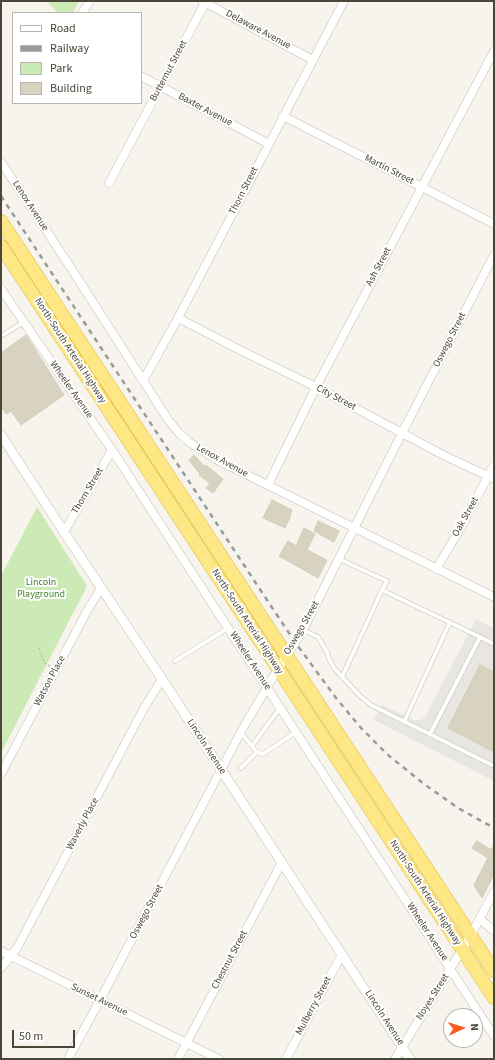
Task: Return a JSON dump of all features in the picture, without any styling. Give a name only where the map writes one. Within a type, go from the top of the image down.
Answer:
[{"type":"highway","name":"North-South Arterial Highway","points":[[1,221],[494,971]]},
{"type":"highway","name":"North-South Arterial Highway","points":[[1,246],[494,998]]},
{"type":"street","points":[[83,12],[90,1]]},
{"type":"street","name":"Thorn Street","points":[[143,381],[178,318],[344,1]]},
{"type":"street","name":"Delaware Avenue","points":[[205,2],[313,60]]},
{"type":"street","name":"Butternut Street","points":[[109,184],[205,2]]},
{"type":"street","name":"Ash Street","points":[[268,485],[316,387],[494,51]]},
{"type":"street","name":"Baxter Avenue","points":[[142,77],[268,144]]},
{"type":"street","name":"Martin Street","points":[[283,116],[494,224]]},
{"type":"street","name":"Lenox Avenue","points":[[1,162],[168,420],[189,442],[217,460],[494,597]]},
{"type":"street","name":"Oswego Street","points":[[68,1059],[240,732],[303,630],[494,255]]},
{"type":"street","name":"Wheeler Avenue","points":[[1,289],[112,450],[494,1036]]},
{"type":"street","name":"City Street","points":[[178,318],[316,387],[445,456],[491,478]]},
{"type":"street","name":"Lincoln Avenue","points":[[1,434],[410,1059]]},
{"type":"street","name":"Thorn Street","points":[[64,532],[112,450]]},
{"type":"street","name":"Oak Street","points":[[436,569],[491,478],[494,465]]},
{"type":"street","name":"Watson Place","points":[[1,774],[87,611],[101,588]]},
{"type":"street","name":"Waverly Place","points":[[1,968],[17,948],[140,715],[162,679]]},
{"type":"street","name":"Chestnut Street","points":[[178,1059],[282,862]]},
{"type":"street","name":"Noyes Street","points":[[395,1059],[471,935],[494,892]]},
{"type":"street","points":[[480,919],[494,931]]},
{"type":"street","name":"Sunset Avenue","points":[[1,952],[219,1059]]},
{"type":"street","name":"Mulberry Street","points":[[286,1059],[342,954]]},
{"type":"lane","points":[[1,336],[24,322]]},
{"type":"lane","points":[[339,558],[387,581],[342,677]]},
{"type":"lane","points":[[382,590],[494,644]]},
{"type":"lane","points":[[404,722],[450,622]]},
{"type":"lane","points":[[175,661],[229,628]]},
{"type":"lane","points":[[303,630],[318,637],[328,652],[329,660],[334,668],[360,696],[371,705],[494,766]]},
{"type":"lane","points":[[430,734],[480,637]]},
{"type":"lane","points":[[252,746],[280,707]]},
{"type":"lane","points":[[240,732],[257,752],[263,754],[296,731]]},
{"type":"lane","points":[[241,768],[257,752]]},
{"type":"path","points":[[39,648],[45,663],[56,669]]},
{"type":"green space","points":[[47,1],[79,1],[74,12],[57,12]]},
{"type":"green space","name":"Lincoln Playground","points":[[37,507],[87,586],[1,753],[1,576]]},
{"type":"shaded area","points":[[476,619],[494,628],[494,672],[480,665],[448,728],[494,752],[494,781],[374,720],[382,705],[414,720],[421,720],[425,717]]},
{"type":"building","points":[[26,335],[64,395],[21,425],[11,411],[6,414],[1,406],[1,353]]},
{"type":"building","points":[[194,455],[205,467],[206,465],[223,479],[213,493],[206,488],[210,483],[199,475],[200,474],[189,460]]},
{"type":"building","points":[[272,500],[292,510],[285,528],[263,518]]},
{"type":"building","points":[[318,521],[339,531],[334,542],[314,531]]},
{"type":"building","points":[[304,528],[315,534],[307,550],[327,560],[318,578],[279,556],[288,541],[296,546]]},
{"type":"building","points":[[480,665],[494,672],[494,752],[448,728]]},
{"type":"building","points":[[477,841],[491,850],[494,845],[494,874],[482,898],[474,885],[488,858],[472,848]]},
{"type":"railway","points":[[1,196],[295,642],[336,698],[361,728],[388,755],[424,784],[458,808],[494,828]]}]
